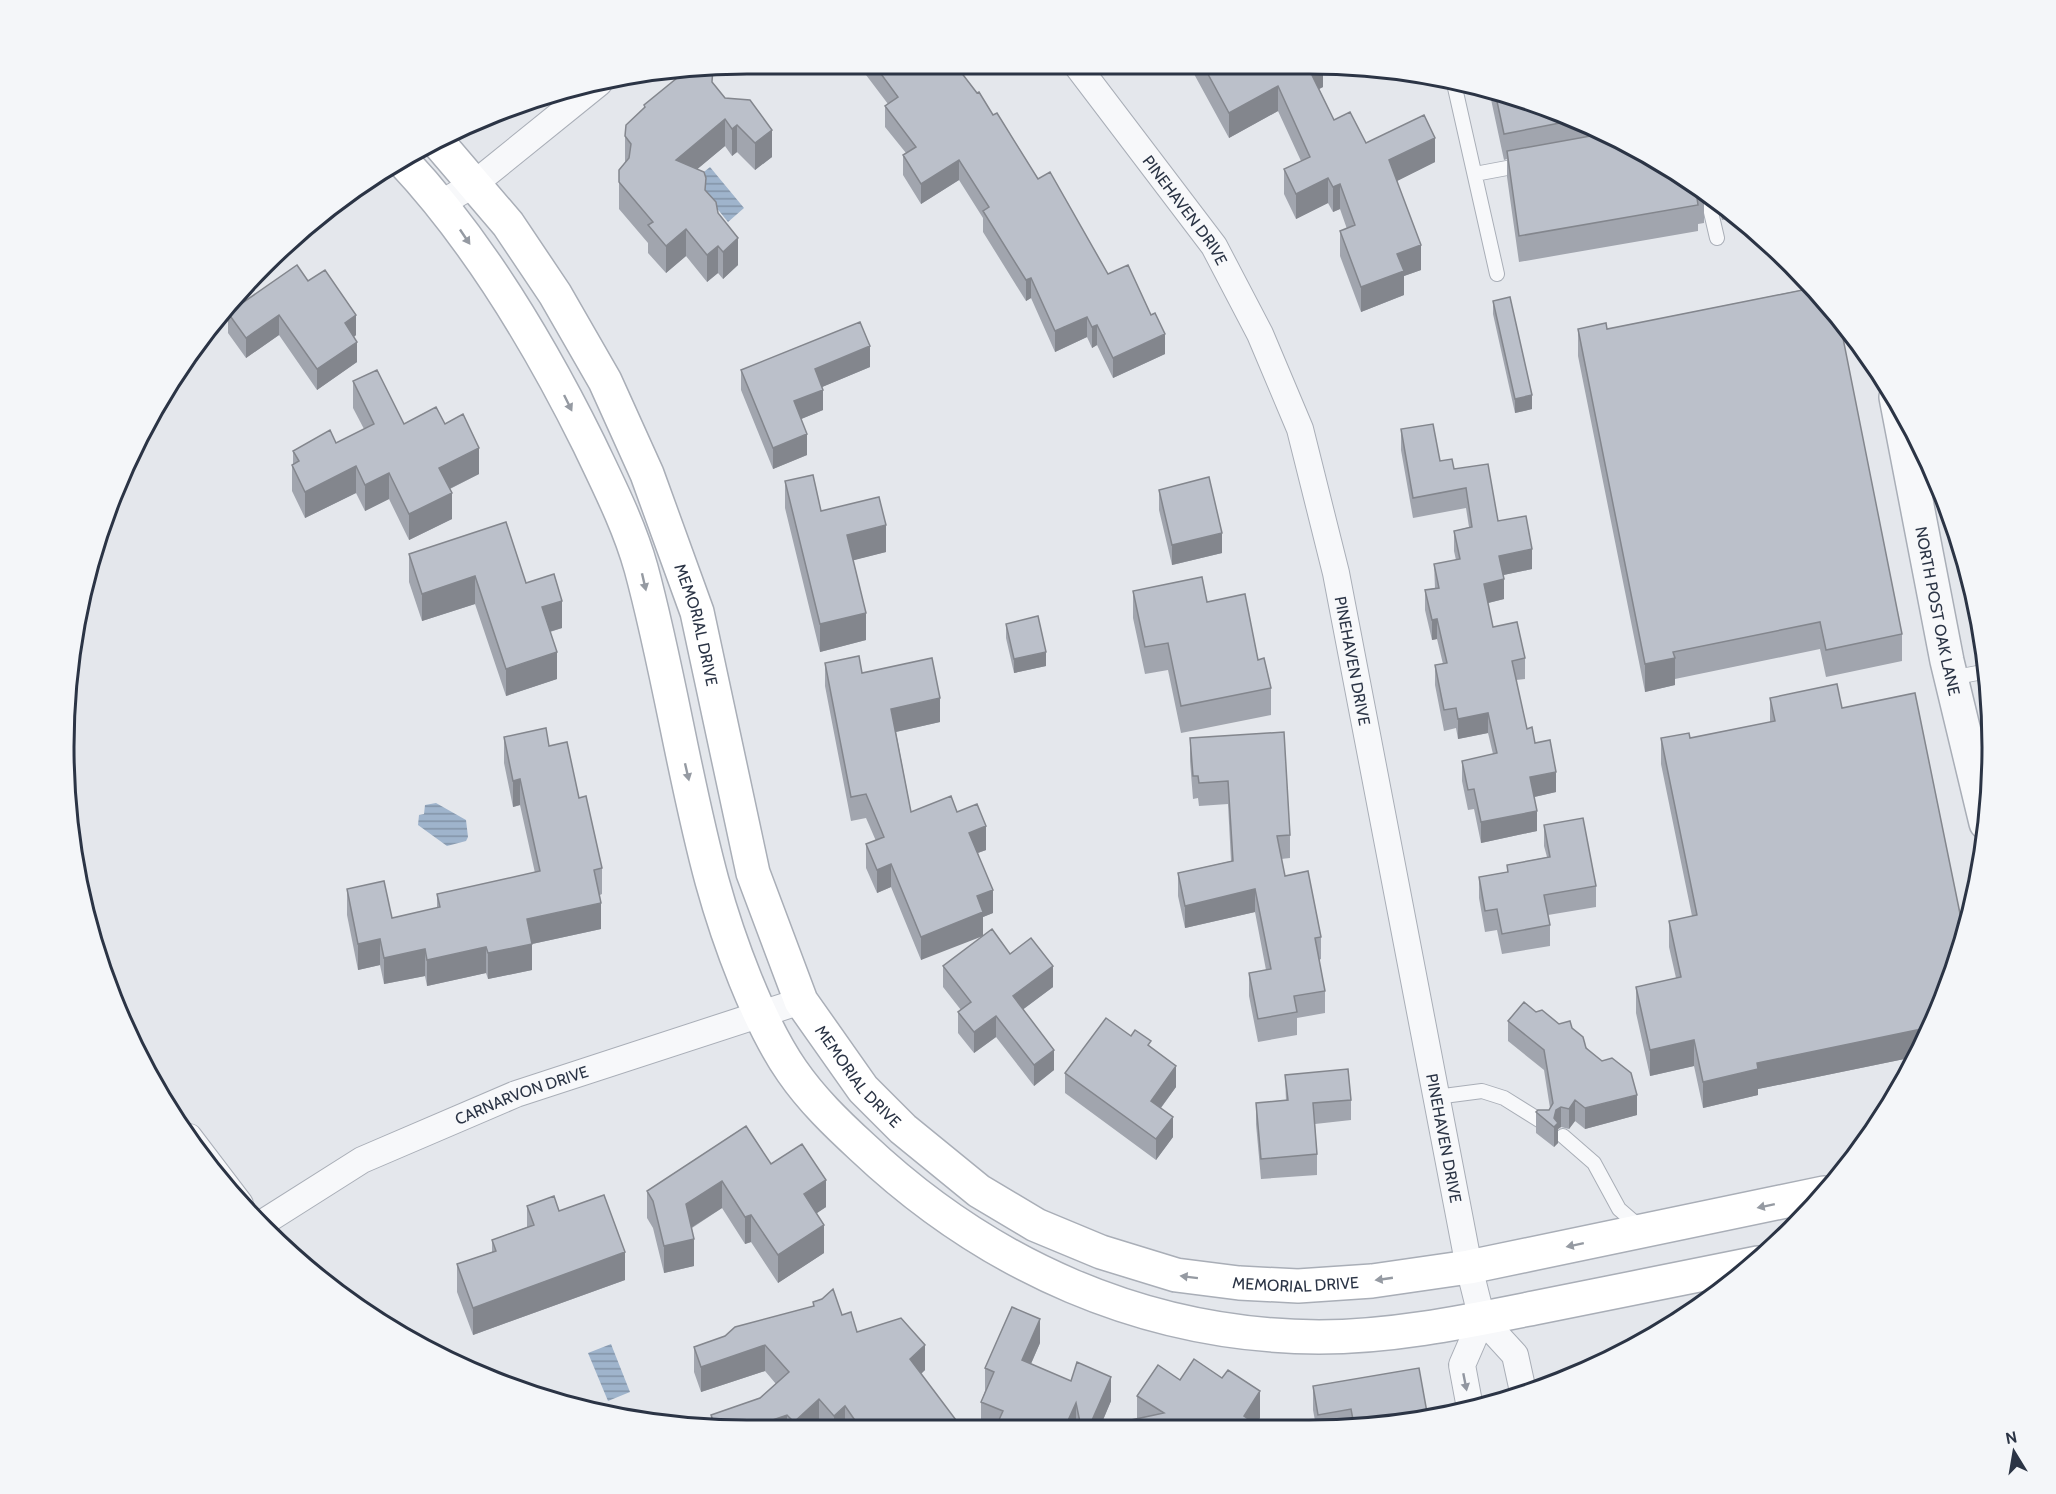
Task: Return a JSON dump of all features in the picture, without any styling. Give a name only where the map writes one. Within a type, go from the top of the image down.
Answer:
[{"type":"main road","name":"MEMORIAL DRIVE","points":[[442,147],[508,224],[555,294],[605,381],[647,474],[697,612],[753,873],[801,1001],[862,1089],[903,1129],[979,1191],[1036,1225],[1101,1252],[1176,1275],[1239,1283],[1298,1286],[1372,1281],[1469,1267],[1810,1196]]},
{"type":"main road","points":[[407,166],[442,203],[510,305],[557,382],[611,490],[640,564],[712,881],[733,949],[761,1013],[791,1070],[824,1110],[904,1187],[985,1242],[1050,1278],[1125,1307],[1188,1325],[1264,1335],[1324,1337],[1391,1333],[1482,1318],[1735,1268]]},
{"type":"main road","points":[[611,490],[647,474]]},
{"type":"street","name":"PINEHAVEN DRIVE","points":[[1083,74],[1214,246],[1260,334],[1300,429],[1336,573],[1469,1267],[1482,1318]]},
{"type":"street","points":[[442,203],[474,184],[585,93]]},
{"type":"street","name":"NORTH POST OAK LANE","points":[[1902,429],[1951,678],[1981,775]]},
{"type":"street","name":"CARNARVON DRIVE","points":[[268,1220],[362,1160],[516,1094],[801,1001]]},
{"type":"street","points":[[1469,1401],[1462,1365],[1482,1318],[1515,1355],[1522,1386]]},
{"type":"lane","points":[[1456,90],[1497,274]]},
{"type":"lane","points":[[1475,174],[1542,161]]},
{"type":"lane","points":[[1710,206],[1717,238]]},
{"type":"lane","points":[[1951,678],[1978,672]]},
{"type":"lane","points":[[1436,1097],[1482,1091],[1504,1098],[1544,1123]]},
{"type":"lane","points":[[1563,1136],[1594,1163],[1619,1209],[1645,1231]]},
{"type":"water","points":[[710,167],[744,208],[728,222],[694,180]]},
{"type":"water","points":[[436,803],[466,820],[468,837],[466,841],[447,846],[418,825],[419,815],[424,814],[425,805]]},
{"type":"water","points":[[611,1344],[630,1392],[608,1401],[588,1353]]},
{"type":"building","points":[[881,74],[962,74],[977,93],[979,92],[993,115],[997,113],[1038,179],[1050,172],[1108,274],[1128,265],[1151,315],[1155,313],[1165,334],[1113,358],[1097,325],[1092,327],[1087,317],[1055,331],[1031,278],[1026,280],[983,211],[989,207],[959,160],[921,184],[903,155],[916,147],[885,106],[898,97]]},
{"type":"building","points":[[1208,74],[1311,74],[1334,120],[1350,112],[1366,143],[1424,115],[1435,138],[1389,160],[1421,245],[1397,254],[1404,271],[1361,287],[1340,231],[1355,225],[1340,184],[1333,187],[1328,178],[1296,194],[1284,169],[1310,157],[1278,86],[1229,113]]},
{"type":"building","points":[[712,75],[712,82],[725,98],[750,100],[772,130],[755,143],[737,125],[732,129],[725,119],[676,160],[704,172],[705,190],[716,202],[718,213],[738,238],[723,252],[718,246],[707,255],[686,229],[666,246],[648,225],[653,222],[619,182],[619,170],[629,158],[631,144],[625,136],[626,125],[645,107],[644,105],[677,78]]},
{"type":"building","points":[[1497,100],[1561,123],[1504,134]]},
{"type":"building","points":[[1591,136],[1646,164],[1683,187],[1698,198],[1698,205],[1519,236],[1507,151]]},
{"type":"building","points":[[297,265],[308,281],[325,270],[356,315],[345,323],[357,342],[317,369],[279,315],[246,338],[230,316],[239,305]]},
{"type":"building","points":[[1803,290],[1843,337],[1902,634],[1826,650],[1820,622],[1673,652],[1675,658],[1645,664],[1578,329],[1606,323],[1607,329]]},
{"type":"building","points":[[1510,297],[1532,395],[1515,399],[1493,301]]},
{"type":"building","points":[[860,322],[870,346],[815,369],[823,390],[794,401],[807,434],[773,448],[741,370]]},
{"type":"building","points":[[377,370],[404,424],[436,407],[445,424],[463,414],[479,448],[439,468],[452,493],[409,514],[389,473],[365,485],[356,466],[305,492],[292,465],[299,461],[293,451],[330,430],[336,443],[374,424],[353,381]]},
{"type":"building","points":[[1433,424],[1440,461],[1452,459],[1454,469],[1488,464],[1498,521],[1526,516],[1532,549],[1499,556],[1504,579],[1484,584],[1493,627],[1517,622],[1525,658],[1512,661],[1527,729],[1532,727],[1535,743],[1550,740],[1556,772],[1530,777],[1537,811],[1481,822],[1474,789],[1468,790],[1462,761],[1497,753],[1488,713],[1458,719],[1456,708],[1444,710],[1435,665],[1447,663],[1437,619],[1432,620],[1425,590],[1439,588],[1434,564],[1460,559],[1454,531],[1472,527],[1466,488],[1413,498],[1401,429]]},
{"type":"building","points":[[813,475],[821,511],[879,497],[886,525],[847,535],[866,613],[820,624],[785,481]]},
{"type":"building","points":[[1209,477],[1222,533],[1172,545],[1159,490]]},
{"type":"building","points":[[506,522],[526,583],[554,574],[562,601],[542,607],[557,652],[506,669],[475,576],[422,594],[409,554]]},
{"type":"building","points":[[1202,577],[1207,602],[1245,594],[1258,660],[1264,658],[1271,688],[1181,706],[1168,643],[1145,647],[1133,591]]},
{"type":"building","points":[[1038,616],[1046,652],[1014,659],[1006,624]]},
{"type":"building","points":[[859,656],[862,673],[932,658],[940,698],[891,709],[911,812],[951,796],[957,812],[977,804],[986,826],[969,833],[993,890],[977,896],[983,912],[921,937],[891,864],[877,870],[866,844],[884,837],[866,794],[851,797],[825,663]]},
{"type":"building","points":[[1837,684],[1842,708],[1915,693],[1961,917],[1947,963],[1920,1029],[1757,1063],[1758,1069],[1703,1082],[1694,1040],[1650,1050],[1636,987],[1681,977],[1669,921],[1697,915],[1661,738],[1689,733],[1690,738],[1775,721],[1770,698]]},
{"type":"building","points":[[546,728],[549,746],[567,742],[579,798],[586,796],[602,868],[594,870],[601,903],[527,919],[532,944],[488,953],[486,947],[427,960],[425,949],[384,958],[380,939],[358,944],[347,889],[384,881],[392,918],[440,907],[437,894],[540,871],[520,779],[513,781],[504,737]]},
{"type":"building","points":[[1284,732],[1290,835],[1277,836],[1285,876],[1308,871],[1321,937],[1315,938],[1325,991],[1294,996],[1297,1012],[1258,1019],[1249,973],[1271,969],[1255,889],[1185,906],[1178,873],[1233,861],[1228,781],[1199,783],[1198,776],[1193,776],[1190,738]]},
{"type":"building","points":[[1583,818],[1596,886],[1544,895],[1550,925],[1502,934],[1497,909],[1485,911],[1479,877],[1508,872],[1507,865],[1550,857],[1544,825]]},
{"type":"building","points":[[992,929],[1010,954],[1031,938],[1053,966],[1013,996],[1054,1050],[1034,1065],[996,1016],[974,1032],[958,1012],[971,1002],[943,966]]},
{"type":"building","points":[[1524,1002],[1536,1012],[1542,1010],[1559,1024],[1570,1021],[1572,1028],[1583,1037],[1586,1048],[1602,1061],[1612,1058],[1631,1073],[1637,1095],[1585,1108],[1575,1100],[1569,1109],[1561,1107],[1556,1110],[1554,1118],[1558,1123],[1554,1127],[1536,1112],[1549,1110],[1553,1103],[1544,1050],[1508,1021]]},
{"type":"building","points":[[1106,1018],[1131,1036],[1135,1030],[1151,1041],[1148,1045],[1176,1066],[1151,1101],[1173,1117],[1156,1139],[1065,1073]]},
{"type":"building","points":[[1348,1069],[1351,1100],[1313,1103],[1317,1154],[1261,1159],[1256,1103],[1288,1100],[1285,1075]]},
{"type":"building","points":[[746,1126],[771,1164],[802,1144],[826,1180],[804,1194],[824,1225],[778,1255],[751,1215],[745,1217],[722,1181],[686,1204],[694,1239],[664,1246],[653,1201],[647,1191]]},
{"type":"building","points":[[604,1195],[625,1252],[473,1308],[457,1264],[496,1251],[492,1240],[534,1225],[527,1206],[554,1196],[559,1211]]},
{"type":"building","points":[[833,1289],[842,1315],[851,1312],[857,1332],[901,1318],[925,1345],[910,1359],[956,1420],[855,1420],[845,1406],[834,1416],[819,1399],[796,1420],[792,1420],[787,1415],[772,1420],[713,1419],[711,1415],[760,1398],[789,1372],[765,1345],[701,1367],[694,1347],[725,1336],[735,1327],[814,1306],[813,1302],[822,1299]]},
{"type":"building","points":[[1012,1307],[1040,1319],[1022,1360],[1071,1381],[1077,1362],[1111,1377],[1092,1420],[1080,1420],[1076,1403],[1068,1420],[999,1420],[1003,1411],[981,1402],[994,1372],[985,1368]]},
{"type":"building","points":[[1194,1359],[1222,1378],[1228,1370],[1260,1391],[1244,1416],[1250,1420],[1131,1420],[1164,1413],[1137,1396],[1158,1365],[1180,1380]]},
{"type":"building","points":[[1419,1368],[1427,1410],[1353,1419],[1351,1409],[1318,1415],[1313,1386]]}]
